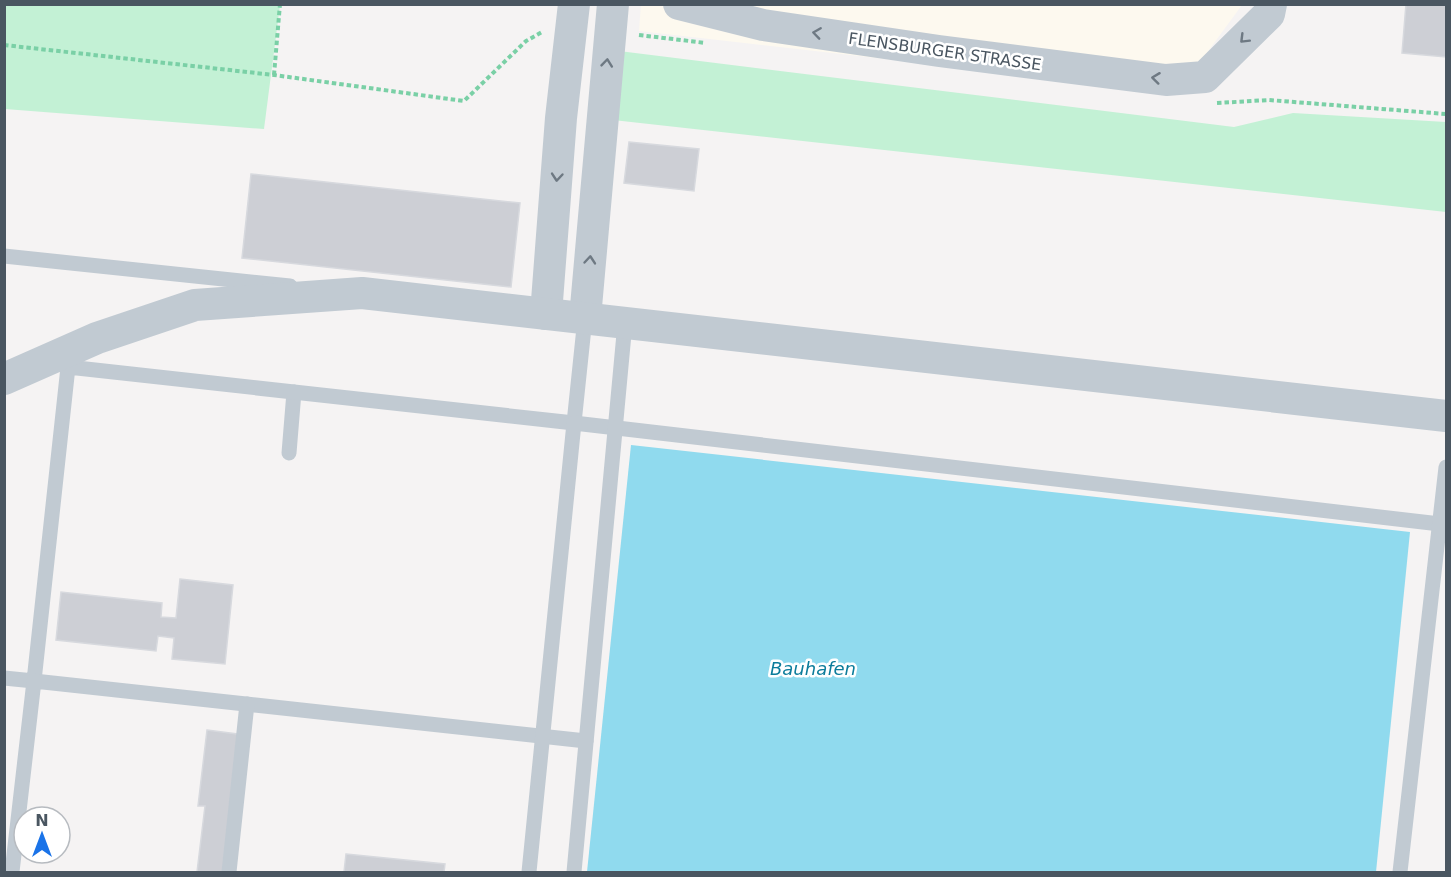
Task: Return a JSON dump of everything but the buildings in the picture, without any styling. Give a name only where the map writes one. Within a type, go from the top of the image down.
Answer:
[{"type":"street","name":"FLENSBURGER STRASSE","points":[[679,4],[763,25],[939,51],[1166,80],[1205,76],[1269,14],[1271,4]]},
{"type":"street","points":[[546,314],[563,106],[573,16]]},
{"type":"street","points":[[585,318],[611,18]]},
{"type":"street","points":[[563,106],[602,109]]},
{"type":"street","points":[[4,379],[97,338],[195,305],[362,293],[1446,416]]},
{"type":"lane","points":[[4,256],[362,293]]},
{"type":"lane","points":[[529,873],[585,318]]},
{"type":"lane","points":[[574,873],[625,323]]},
{"type":"lane","points":[[37,364],[574,423],[1440,524]]},
{"type":"lane","points":[[12,873],[68,367]]},
{"type":"lane","points":[[289,453],[294,392]]},
{"type":"lane","points":[[1400,873],[1446,467]]},
{"type":"lane","points":[[4,678],[586,741]]},
{"type":"lane","points":[[229,873],[247,704]]},
{"type":"path","points":[[274,75],[280,4]]},
{"type":"path","points":[[4,45],[274,75],[464,101],[526,41],[573,16]]},
{"type":"path","points":[[611,18],[653,36]]},
{"type":"path","points":[[1222,104],[1269,100],[1446,114]]},
{"type":"shaded area","points":[[641,4],[1242,5],[1178,92],[639,31]]},
{"type":"green space","points":[[4,5],[280,5],[264,129],[5,109]]},
{"type":"green space","points":[[619,51],[1234,127],[1293,113],[1446,122],[1446,212],[613,120]]},
{"type":"water","name":"Bauhafen","points":[[631,445],[1410,532],[1376,872],[587,872]]}]
